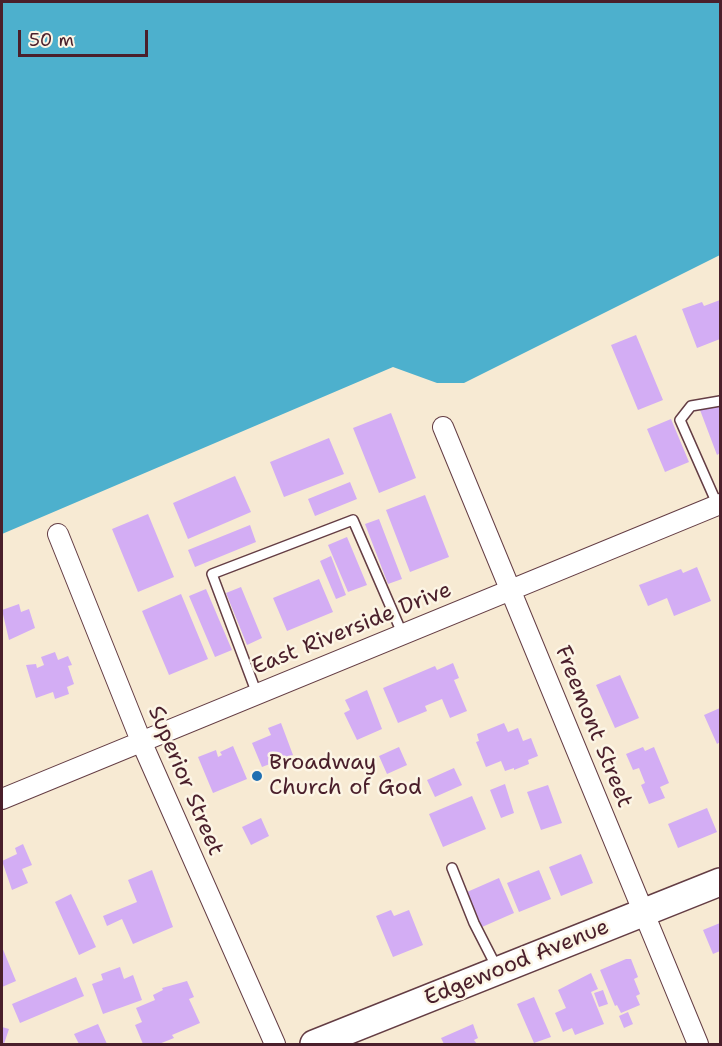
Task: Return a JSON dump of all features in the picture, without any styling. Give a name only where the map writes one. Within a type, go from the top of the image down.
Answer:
[{"type":"street","name":"Freemont Street","points":[[443,427],[642,914],[698,1044]]},
{"type":"street","name":"East Riverside Drive","points":[[2,799],[402,633],[719,505]]},
{"type":"street","name":"Superior Street","points":[[58,534],[141,741],[275,1044]]},
{"type":"street","name":"Edgewood Avenue","points":[[314,1044],[720,882]]},
{"type":"lane","points":[[719,505],[680,420],[691,406],[720,401]]},
{"type":"lane","points":[[257,694],[212,574],[354,520],[402,633]]},
{"type":"lane","points":[[452,868],[474,922],[498,970]]},
{"type":"water","points":[[2,2],[720,2],[720,255],[464,383],[437,383],[393,367],[2,534]]},
{"type":"building","points":[[720,300],[720,339],[697,348],[682,309],[702,302],[704,306]]},
{"type":"building","points":[[636,335],[663,400],[638,410],[611,345]]},
{"type":"building","points":[[720,402],[720,453],[717,455],[700,410]]},
{"type":"building","points":[[391,413],[416,478],[379,493],[353,428]]},
{"type":"building","points":[[671,419],[689,462],[665,472],[647,429]]},
{"type":"building","points":[[329,438],[344,474],[284,497],[270,462]]},
{"type":"building","points":[[235,476],[251,512],[188,539],[173,503]]},
{"type":"building","points":[[350,482],[357,499],[315,516],[308,499]]},
{"type":"building","points":[[425,495],[449,557],[410,572],[386,510]]},
{"type":"building","points":[[148,514],[174,577],[138,592],[112,529]]},
{"type":"building","points":[[379,519],[402,579],[388,584],[365,524]]},
{"type":"building","points":[[250,525],[256,542],[195,567],[188,550]]},
{"type":"building","points":[[347,537],[367,585],[348,592],[328,545]]},
{"type":"building","points":[[331,556],[346,595],[336,599],[320,561]]},
{"type":"building","points":[[697,567],[711,601],[674,616],[667,598],[648,606],[639,585],[681,569],[683,573]]},
{"type":"building","points":[[319,579],[333,612],[287,631],[273,598]]},
{"type":"building","points":[[241,587],[262,638],[247,645],[226,593]]},
{"type":"building","points":[[206,589],[232,650],[215,657],[189,596]]},
{"type":"building","points":[[181,594],[208,659],[169,675],[142,611]]},
{"type":"building","points":[[19,604],[21,612],[29,609],[35,628],[9,640],[2,610]]},
{"type":"building","points":[[55,652],[58,660],[68,656],[72,665],[68,666],[74,684],[67,687],[69,694],[55,699],[53,692],[36,698],[26,665],[36,664],[37,668],[44,665],[41,657]]},
{"type":"building","points":[[453,663],[459,678],[454,680],[467,711],[450,718],[442,699],[425,706],[427,711],[398,723],[383,688],[435,666],[437,670]]},
{"type":"building","points":[[620,675],[639,718],[615,728],[596,685]]},
{"type":"building","points":[[367,690],[382,729],[357,740],[344,713],[350,710],[345,700]]},
{"type":"building","points":[[720,708],[720,742],[717,744],[704,715]]},
{"type":"building","points":[[281,723],[293,755],[262,767],[252,743],[271,735],[268,728]]},
{"type":"building","points":[[504,723],[508,732],[518,728],[523,741],[531,738],[538,756],[528,760],[529,764],[514,770],[514,768],[505,771],[501,761],[486,767],[476,742],[479,741],[477,734]]},
{"type":"building","points":[[233,746],[247,779],[213,793],[198,757],[216,750],[218,757],[222,755],[220,752]]},
{"type":"building","points":[[399,747],[407,765],[387,774],[379,756]]},
{"type":"building","points":[[643,747],[645,751],[654,747],[669,783],[660,787],[665,798],[649,804],[641,785],[645,783],[639,768],[633,770],[626,754]]},
{"type":"building","points":[[454,768],[462,785],[435,797],[427,780]]},
{"type":"building","points":[[505,784],[514,813],[501,818],[490,790]]},
{"type":"building","points":[[548,785],[562,823],[541,830],[527,792]]},
{"type":"building","points":[[472,796],[486,829],[443,847],[429,814]]},
{"type":"building","points":[[707,808],[717,832],[678,848],[668,824]]},
{"type":"building","points":[[261,818],[269,836],[251,845],[242,827]]},
{"type":"building","points":[[23,844],[32,865],[22,869],[28,883],[12,890],[2,861],[17,854],[15,848]]},
{"type":"building","points":[[581,854],[593,883],[561,896],[549,867]]},
{"type":"building","points":[[152,870],[173,927],[133,944],[122,919],[107,926],[103,916],[137,902],[128,880]]},
{"type":"building","points":[[539,870],[551,899],[519,912],[507,883]]},
{"type":"building","points":[[499,878],[514,913],[482,927],[467,892]]},
{"type":"building","points":[[71,894],[96,947],[79,955],[55,902]]},
{"type":"building","points":[[391,910],[394,916],[409,910],[423,945],[393,957],[376,916]]},
{"type":"building","points":[[720,923],[720,951],[713,954],[703,930]]},
{"type":"building","points":[[2,947],[16,981],[2,987]]},
{"type":"building","points":[[631,959],[638,977],[634,979],[640,994],[636,996],[640,1005],[621,1013],[617,1005],[615,1006],[600,970]]},
{"type":"building","points":[[120,967],[124,979],[133,975],[142,1000],[103,1014],[92,984],[103,980],[101,974]]},
{"type":"building","points":[[591,973],[598,989],[591,992],[604,1024],[575,1035],[572,1028],[563,1032],[555,1013],[566,1008],[558,990]]},
{"type":"building","points":[[76,977],[84,996],[20,1023],[12,1004]]},
{"type":"building","points":[[187,981],[194,997],[189,999],[200,1023],[172,1035],[174,1038],[159,1044],[143,1044],[135,1025],[142,1022],[136,1008],[155,1000],[153,995],[163,990],[162,988]]},
{"type":"building","points":[[603,990],[608,1004],[599,1007],[594,993]]},
{"type":"building","points":[[534,997],[551,1037],[534,1043],[517,1004]]},
{"type":"building","points":[[628,1012],[633,1024],[624,1028],[619,1016]]},
{"type":"building","points":[[98,1024],[107,1044],[79,1044],[74,1034]]},
{"type":"building","points":[[473,1024],[478,1038],[474,1040],[477,1044],[444,1044],[441,1038]]},
{"type":"building","points":[[2,1027],[9,1029],[4,1044],[2,1044]]},
{"type":"place","name":"Broadway Church of God","points":[[257,776]]}]
